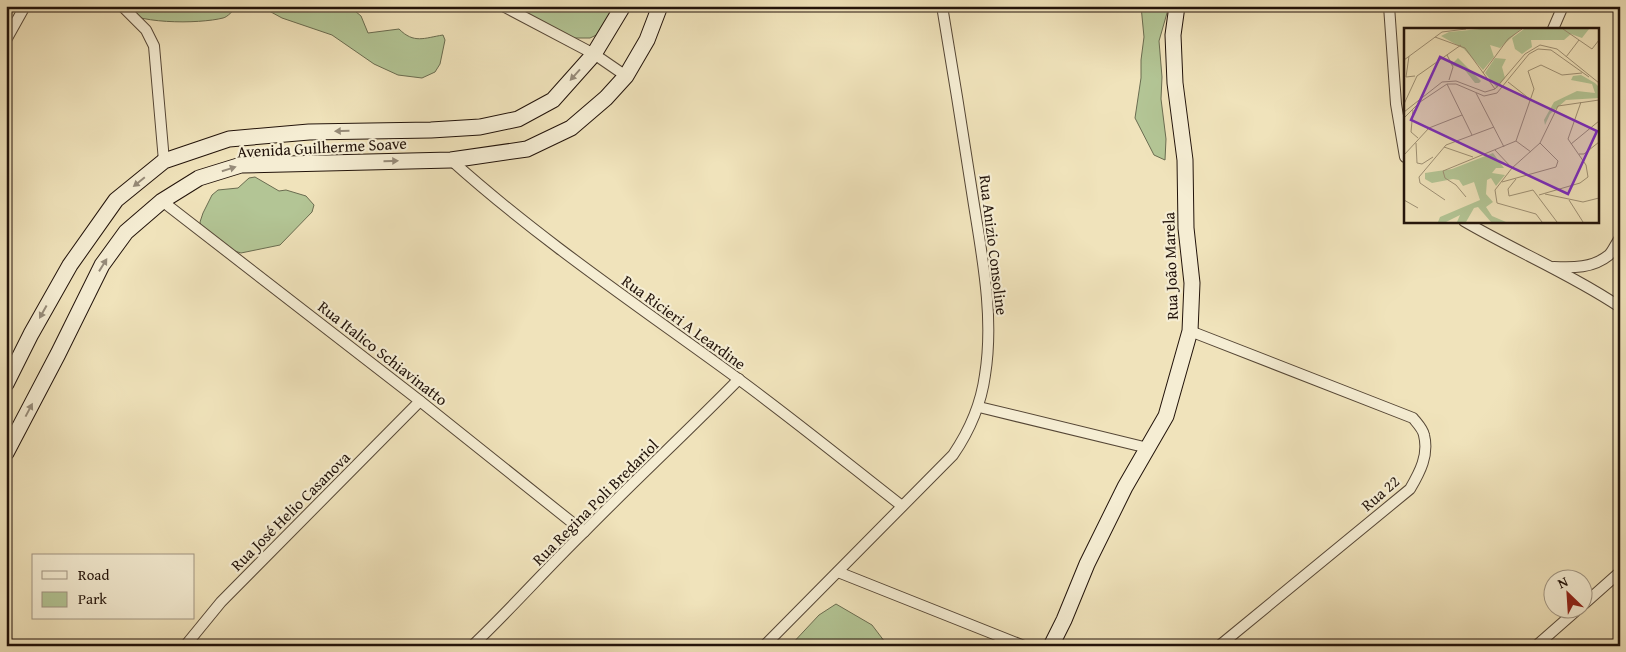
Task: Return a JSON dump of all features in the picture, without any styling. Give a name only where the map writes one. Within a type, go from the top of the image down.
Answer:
[{"type":"street","points":[[6,40],[25,6]]},
{"type":"street","points":[[122,6],[146,30],[154,46],[164,162]]},
{"type":"street","points":[[503,6],[594,54],[626,76]]},
{"type":"street","name":"Avenida Guilherme Soave","points":[[6,384],[30,334],[76,256],[116,200],[164,162],[229,139],[309,132],[431,130],[480,127],[518,119],[553,100],[594,54],[623,6]]},
{"type":"street","name":"Avenida Guilherme Soave","points":[[6,453],[102,265],[126,232],[162,201],[199,178],[241,166],[451,160],[527,149],[571,128],[606,98],[626,76],[647,40],[660,6]]},
{"type":"street","name":"Rua Anizio Consoline","points":[[764,646],[953,455],[967,434],[978,407],[986,374],[989,326],[983,259],[942,6]]},
{"type":"street","name":"Rua João Marela","points":[[1051,646],[1091,555],[1125,487],[1166,416],[1190,331],[1192,283],[1186,228],[1185,160],[1175,83],[1173,45],[1177,6]]},
{"type":"street","points":[[1389,6],[1396,104],[1404,151]]},
{"type":"street","points":[[1553,28],[1564,6]]},
{"type":"street","name":"Rua Ricieri A Leardine","points":[[451,160],[492,196],[602,280],[739,379],[902,506]]},
{"type":"street","name":"Rua Italico Schiavinatto","points":[[162,201],[420,401],[584,532]]},
{"type":"street","points":[[1466,222],[1499,242],[1585,285],[1620,307]]},
{"type":"street","points":[[1551,267],[1577,268],[1592,264],[1609,254],[1620,238]]},
{"type":"street","name":"Rua 22","points":[[1190,331],[1406,414],[1413,418],[1424,433],[1425,452],[1420,472],[1410,489],[1219,646]]},
{"type":"street","name":"Rua Regina Poli Bredariol","points":[[472,646],[739,379]]},
{"type":"street","name":"Rua José Helio Casanova","points":[[185,646],[222,602],[420,401]]},
{"type":"street","points":[[978,407],[1148,448]]},
{"type":"street","points":[[838,572],[1024,646]]},
{"type":"street","points":[[1594,595],[1620,572]]},
{"type":"street","points":[[1536,646],[1566,620]]},
{"type":"green space","points":[[116,6],[238,6],[223,18],[183,22],[150,20],[136,17]]},
{"type":"green space","points":[[260,6],[349,6],[361,16],[368,33],[399,29],[410,37],[419,39],[443,35],[445,40],[440,64],[435,72],[422,78],[398,75],[374,64],[332,35],[282,18]]},
{"type":"green space","points":[[502,6],[623,6],[605,31],[590,38],[570,38]]},
{"type":"green space","points":[[1141,6],[1169,6],[1159,41],[1162,77],[1161,99],[1166,139],[1165,160],[1154,155],[1135,118],[1141,78],[1144,37]]},
{"type":"green space","points":[[255,177],[279,191],[286,190],[306,196],[314,205],[312,212],[280,245],[241,253],[212,244],[202,233],[200,222],[212,195],[218,190],[238,188],[249,178]]},
{"type":"green space","points":[[836,604],[872,625],[888,646],[790,646],[819,615]]}]
